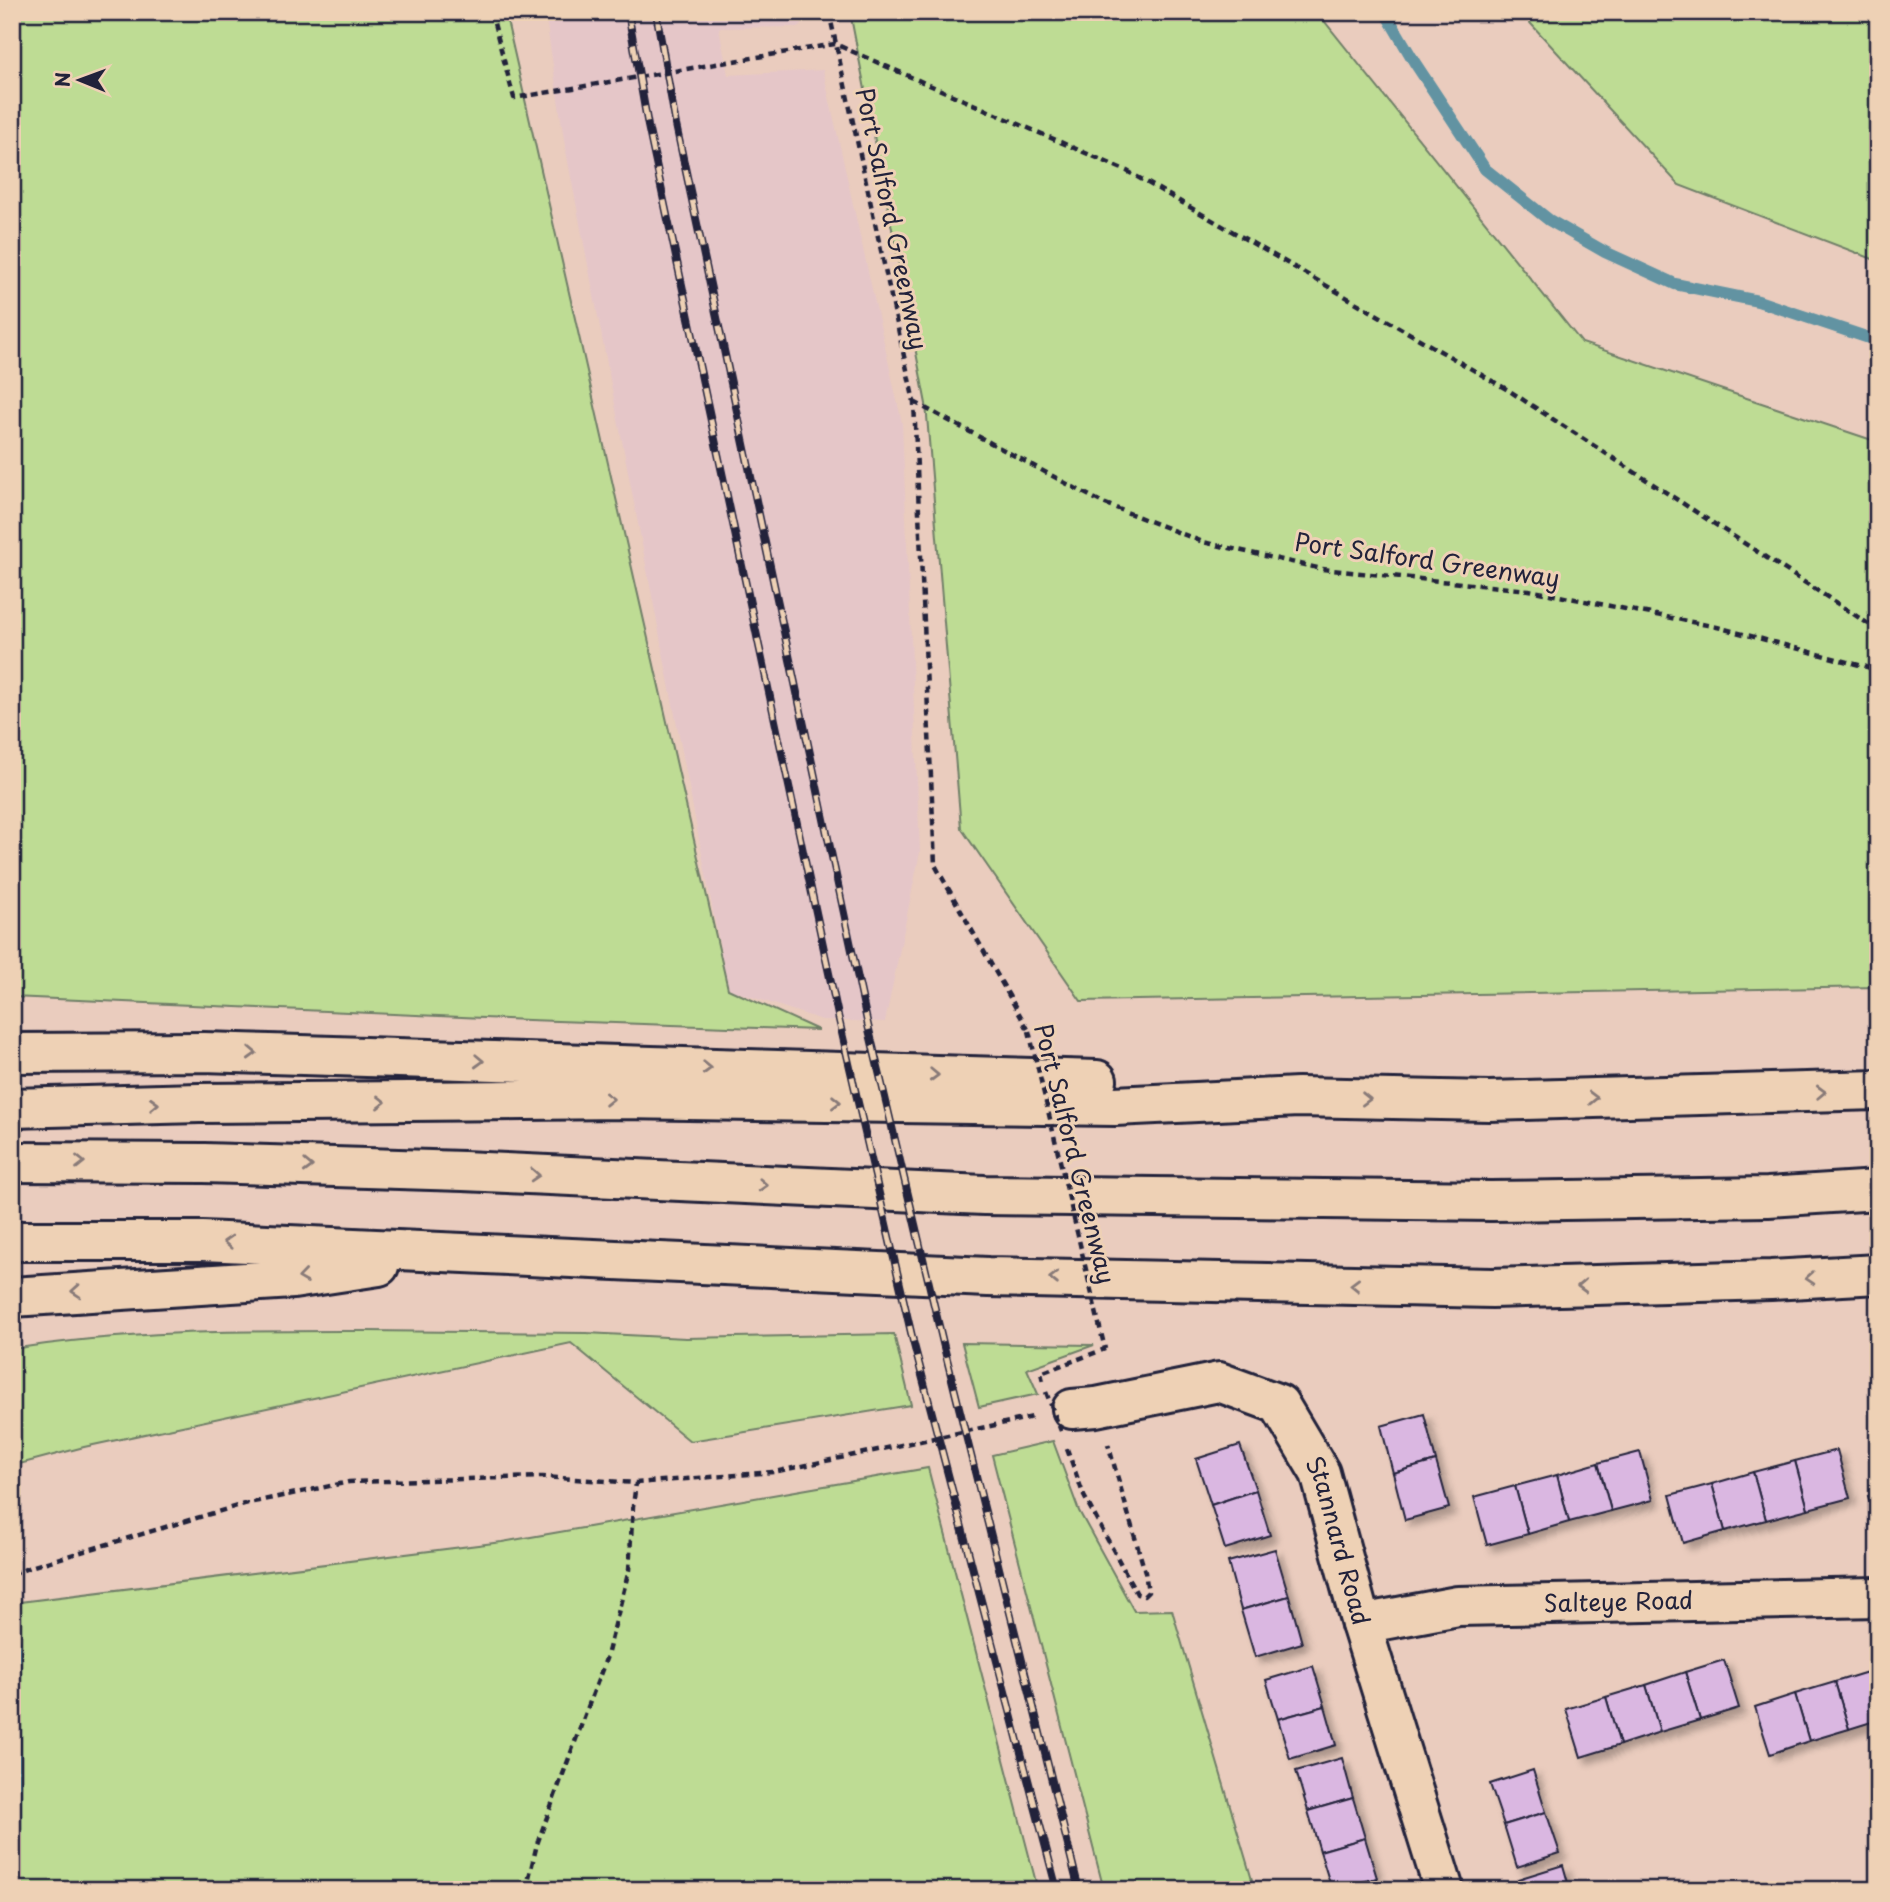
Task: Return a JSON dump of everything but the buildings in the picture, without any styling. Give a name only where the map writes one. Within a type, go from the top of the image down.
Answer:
[{"type":"main road","points":[[12,1030],[204,1052]]},
{"type":"main road","points":[[12,1053],[204,1052],[1112,1080],[1298,1097]]},
{"type":"main road","points":[[12,1108],[199,1103],[621,1099],[1115,1106],[1298,1097],[1489,1101],[1878,1090]]},
{"type":"main road","points":[[12,1162],[204,1163],[450,1171],[984,1195],[1491,1201],[1768,1196],[1878,1190]]},
{"type":"main road","points":[[12,1241],[202,1241],[988,1277],[1492,1288],[1771,1280],[1878,1274]]},
{"type":"main road","points":[[12,1297],[293,1279],[468,1254]]},
{"type":"main road","name":"Stannard Road","points":[[1068,1417],[1219,1382],[1279,1404],[1320,1473],[1361,1624],[1444,1890]]},
{"type":"main road","name":"Salteye Road","points":[[1361,1624],[1458,1606],[1878,1597]]},
{"type":"path","points":[[491,12],[514,98],[835,44],[1127,171],[1508,390],[1878,630]]},
{"type":"path","name":"Port Salford Greenway","points":[[829,12],[914,402],[935,865],[1030,1031],[1105,1349]]},
{"type":"path","name":"Port Salford Greenway","points":[[914,402],[1103,503],[1203,542],[1322,569],[1542,593],[1717,627],[1878,670]]},
{"type":"path","points":[[1068,1417],[1145,1572],[1148,1592],[1144,1596],[1137,1594],[1084,1496],[1068,1417]]},
{"type":"path","points":[[12,1575],[30,1567],[244,1504],[349,1482],[543,1477],[636,1483],[775,1472],[1068,1417]]},
{"type":"path","points":[[526,1890],[537,1844],[607,1656],[629,1570],[636,1483]]},
{"type":"shaded area","points":[[545,12],[804,12],[800,27],[719,28],[728,75],[823,70],[902,423],[920,852],[885,1022],[822,1020],[728,989],[565,146]]},
{"type":"green space","points":[[12,12],[505,12],[728,989],[818,1030],[12,997]]},
{"type":"green space","points":[[850,12],[1317,12],[1582,343],[1878,442],[1878,987],[1081,1001],[961,828],[926,404]]},
{"type":"green space","points":[[1520,12],[1878,12],[1878,261],[1679,185]]},
{"type":"green space","points":[[365,1331],[586,1333],[686,1338],[894,1334],[911,1405],[690,1441],[571,1343],[84,1447],[12,1466],[12,1349],[144,1335]]},
{"type":"green space","points":[[962,1343],[1094,1345],[1027,1369],[1038,1394],[979,1407]]},
{"type":"green space","points":[[1053,1441],[1079,1511],[1134,1611],[1172,1610],[1255,1890],[1104,1890],[992,1455]]},
{"type":"green space","points":[[928,1468],[1038,1890],[12,1890],[12,1603],[502,1542]]},
{"type":"waterway","points":[[1385,12],[1485,169],[1549,220],[1605,252],[1675,284],[1758,301],[1878,341]]},
{"type":"waterway","points":[[15,1642],[16,1890]]},
{"type":"railway","points":[[628,12],[648,126],[839,1020],[913,1341],[1057,1890]]},
{"type":"railway","points":[[656,12],[676,125],[867,1021],[943,1343],[1079,1890]]}]
